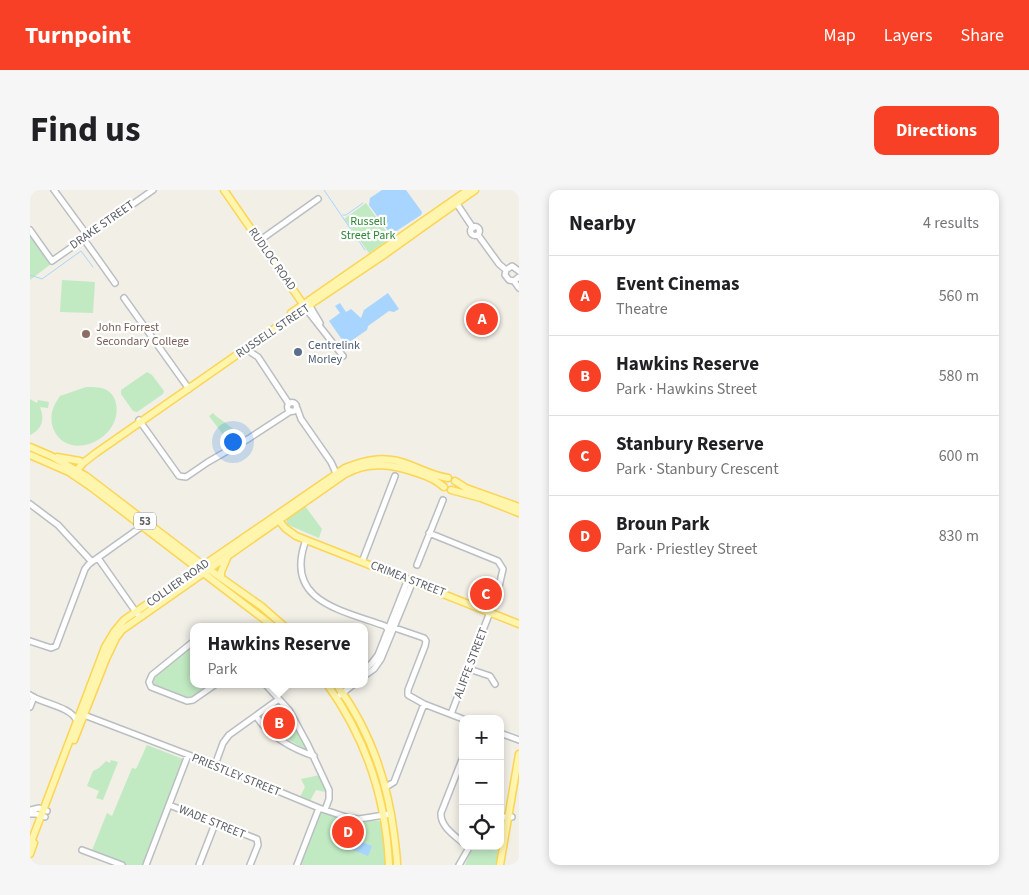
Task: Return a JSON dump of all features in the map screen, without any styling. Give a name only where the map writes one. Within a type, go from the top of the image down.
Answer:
[{"type":"main road","name":"RUDLOC ROAD","points":[[224,190],[261,240]]},
{"type":"main road","name":"RUDLOC ROAD","points":[[228,190],[306,305]]},
{"type":"main road","name":"RUSSELL STREET","points":[[455,202],[468,190]]},
{"type":"main road","name":"RUSSELL STREET","points":[[73,471],[82,461],[475,190]]},
{"type":"main road","name":"53","points":[[30,447],[51,456],[73,471],[142,527],[190,562],[221,578],[261,606],[280,623]]},
{"type":"main road","name":"53","points":[[30,455],[86,476],[185,552],[269,623]]},
{"type":"main road","points":[[51,456],[82,461],[86,476]]},
{"type":"main road","name":"COLLIER ROAD","points":[[30,845],[44,814],[110,638],[124,620],[138,614],[204,569],[211,560],[275,519],[344,471],[368,459],[399,461],[448,478]]},
{"type":"main road","name":"COLLIER ROAD","points":[[138,614],[186,578],[229,555],[336,473],[370,465],[391,465],[433,479],[448,488],[465,492],[519,513]]},
{"type":"main road","points":[[455,481],[455,486],[448,488],[444,482],[451,478],[466,488],[519,507]]},
{"type":"main road","name":"CRIMEA STREET","points":[[275,519],[282,531],[288,535],[296,536],[411,580],[519,624]]},
{"type":"main road","points":[[185,552],[211,560]]},
{"type":"main road","points":[[221,578],[222,567],[229,555]]},
{"type":"main road","points":[[186,578],[191,569],[190,562]]},
{"type":"main road","points":[[338,691],[368,738],[375,754],[386,787],[397,865]]},
{"type":"main road","points":[[338,691],[367,754],[377,782],[384,815],[389,865]]},
{"type":"main road","name":"COLLIER ROAD","points":[[30,854],[77,721],[83,712]]},
{"type":"main road","points":[[502,865],[519,754]]},
{"type":"main road","points":[[510,817],[519,776]]},
{"type":"street","points":[[54,190],[115,283]]},
{"type":"street","name":"DRAKE STREET","points":[[30,230],[52,261],[153,190]]},
{"type":"street","points":[[261,240],[318,199]]},
{"type":"street","points":[[455,202],[473,228],[479,229],[478,235],[499,264],[506,270]]},
{"type":"street","points":[[518,268],[510,266],[506,270],[506,277],[511,281],[517,279],[519,288]]},
{"type":"street","points":[[124,298],[187,388]]},
{"type":"street","name":"RUDLOC ROAD","points":[[306,305],[320,321],[321,326],[343,356]]},
{"type":"street","points":[[249,346],[331,462],[336,473]]},
{"type":"street","points":[[249,346],[258,357]]},
{"type":"street","points":[[140,421],[180,477],[186,477],[208,462],[248,440],[282,416],[291,407]]},
{"type":"street","points":[[331,462],[344,471]]},
{"type":"street","points":[[362,562],[395,476]]},
{"type":"street","points":[[417,566],[443,500]]},
{"type":"street","points":[[30,504],[58,525],[92,562]]},
{"type":"street","points":[[30,641],[51,648],[56,646],[85,569],[142,527]]},
{"type":"street","name":"ALIFFE STREET","points":[[429,533],[498,561],[503,569],[500,586],[451,714]]},
{"type":"street","points":[[306,540],[300,560],[301,572],[313,596],[324,603],[388,629]]},
{"type":"street","points":[[98,558],[138,614]]},
{"type":"street","points":[[368,667],[378,655],[411,580]]},
{"type":"street","points":[[368,673],[382,659],[395,628],[411,580]]},
{"type":"street","points":[[395,628],[424,638],[426,641],[408,690],[408,695],[424,704],[459,717]]},
{"type":"street","points":[[190,644],[152,675],[149,682],[151,687],[187,701],[193,700],[210,688]]},
{"type":"street","points":[[469,669],[490,676],[494,684]]},
{"type":"street","points":[[271,688],[289,710],[314,756],[329,790],[329,798],[325,810]]},
{"type":"street","points":[[30,707],[32,696],[69,712],[77,721]]},
{"type":"street","points":[[215,765],[223,744],[229,736],[279,699]]},
{"type":"street","points":[[386,787],[394,782],[424,704]]},
{"type":"street","points":[[69,712],[83,712]]},
{"type":"street","name":"PRIESTLEY STREET","points":[[83,712],[319,808],[349,818],[359,819],[391,814]]},
{"type":"street","points":[[256,716],[269,732],[304,753],[314,756]]},
{"type":"street","points":[[504,734],[519,740]]},
{"type":"street","points":[[146,865],[188,755]]},
{"type":"street","points":[[459,839],[440,819],[462,760]]},
{"type":"street","name":"WADE STREET","points":[[170,805],[256,839],[258,845],[250,865]]},
{"type":"street","points":[[30,812],[36,808],[44,814]]},
{"type":"street","points":[[297,865],[319,808]]},
{"type":"street","points":[[504,817],[510,817]]},
{"type":"street","points":[[199,865],[215,824]]},
{"type":"street","points":[[82,850],[122,865]]},
{"type":"street","points":[[459,865],[466,850]]},
{"type":"green space","name":"Russell Street Park","points":[[366,203],[391,238],[369,253],[344,219]]},
{"type":"green space","points":[[30,235],[51,264],[30,280]]},
{"type":"green space","points":[[62,280],[95,282],[93,313],[60,312]]},
{"type":"green space","points":[[147,372],[152,375],[164,391],[163,394],[137,412],[133,411],[121,394],[121,390]]},
{"type":"green space","points":[[86,387],[100,388],[110,392],[115,400],[116,414],[112,426],[94,442],[70,445],[60,439],[53,428],[52,411],[60,396]]},
{"type":"green space","points":[[30,399],[37,403],[38,400],[49,402],[48,408],[40,407],[42,420],[40,427],[30,435]]},
{"type":"green space","points":[[213,413],[244,437],[231,445],[209,416]]},
{"type":"green space","points":[[305,506],[322,529],[319,538],[286,524],[287,519]]},
{"type":"green space","points":[[482,581],[496,587],[488,604],[478,601]]},
{"type":"green space","points":[[190,647],[190,688],[203,688],[192,696],[187,697],[153,684],[154,677]]},
{"type":"green space","points":[[279,705],[287,711],[308,751],[269,728],[260,717]]},
{"type":"green space","points":[[147,745],[183,759],[183,761],[143,865],[122,865],[91,853],[107,813],[112,816],[132,768],[136,769]]},
{"type":"green space","points":[[111,760],[118,762],[103,800],[96,798],[99,791],[87,786],[93,771],[106,761],[110,763]]},
{"type":"green space","points":[[320,775],[327,795],[325,792],[316,790],[310,801],[300,797],[305,787],[301,779]]},
{"type":"green space","points":[[320,812],[348,821],[381,821],[384,824],[387,865],[299,865]]},
{"type":"green space","points":[[504,821],[507,821],[504,836]]},
{"type":"green space","points":[[501,850],[498,865],[465,865],[471,851]]},
{"type":"water","points":[[382,190],[406,190],[422,212],[421,215],[395,232],[389,232],[369,205],[370,198]]},
{"type":"water","points":[[388,293],[399,309],[394,312],[389,311],[368,326],[367,330],[345,344],[329,321],[340,313],[335,306],[340,303],[346,312],[351,309],[361,318],[364,310]]},
{"type":"water","points":[[350,837],[372,846],[368,856],[346,847]]},
{"type":"waterway","points":[[324,190],[365,250]]},
{"type":"waterway","points":[[343,215],[346,215],[363,203]]},
{"type":"waterway","points":[[30,275],[42,279],[81,251],[93,267]]},
{"type":"place","name":"Event Cinemas","points":[[482,319]]},
{"type":"place","name":"John Forrest Secondary College","points":[[86,334]]},
{"type":"place","name":"Centrelink Morley","points":[[298,352]]},
{"type":"place","name":"Stanbury Reserve","points":[[486,594]]},
{"type":"place","name":"Hawkins Reserve","points":[[279,723]]},
{"type":"place","name":"Broun Park","points":[[348,832]]}]
